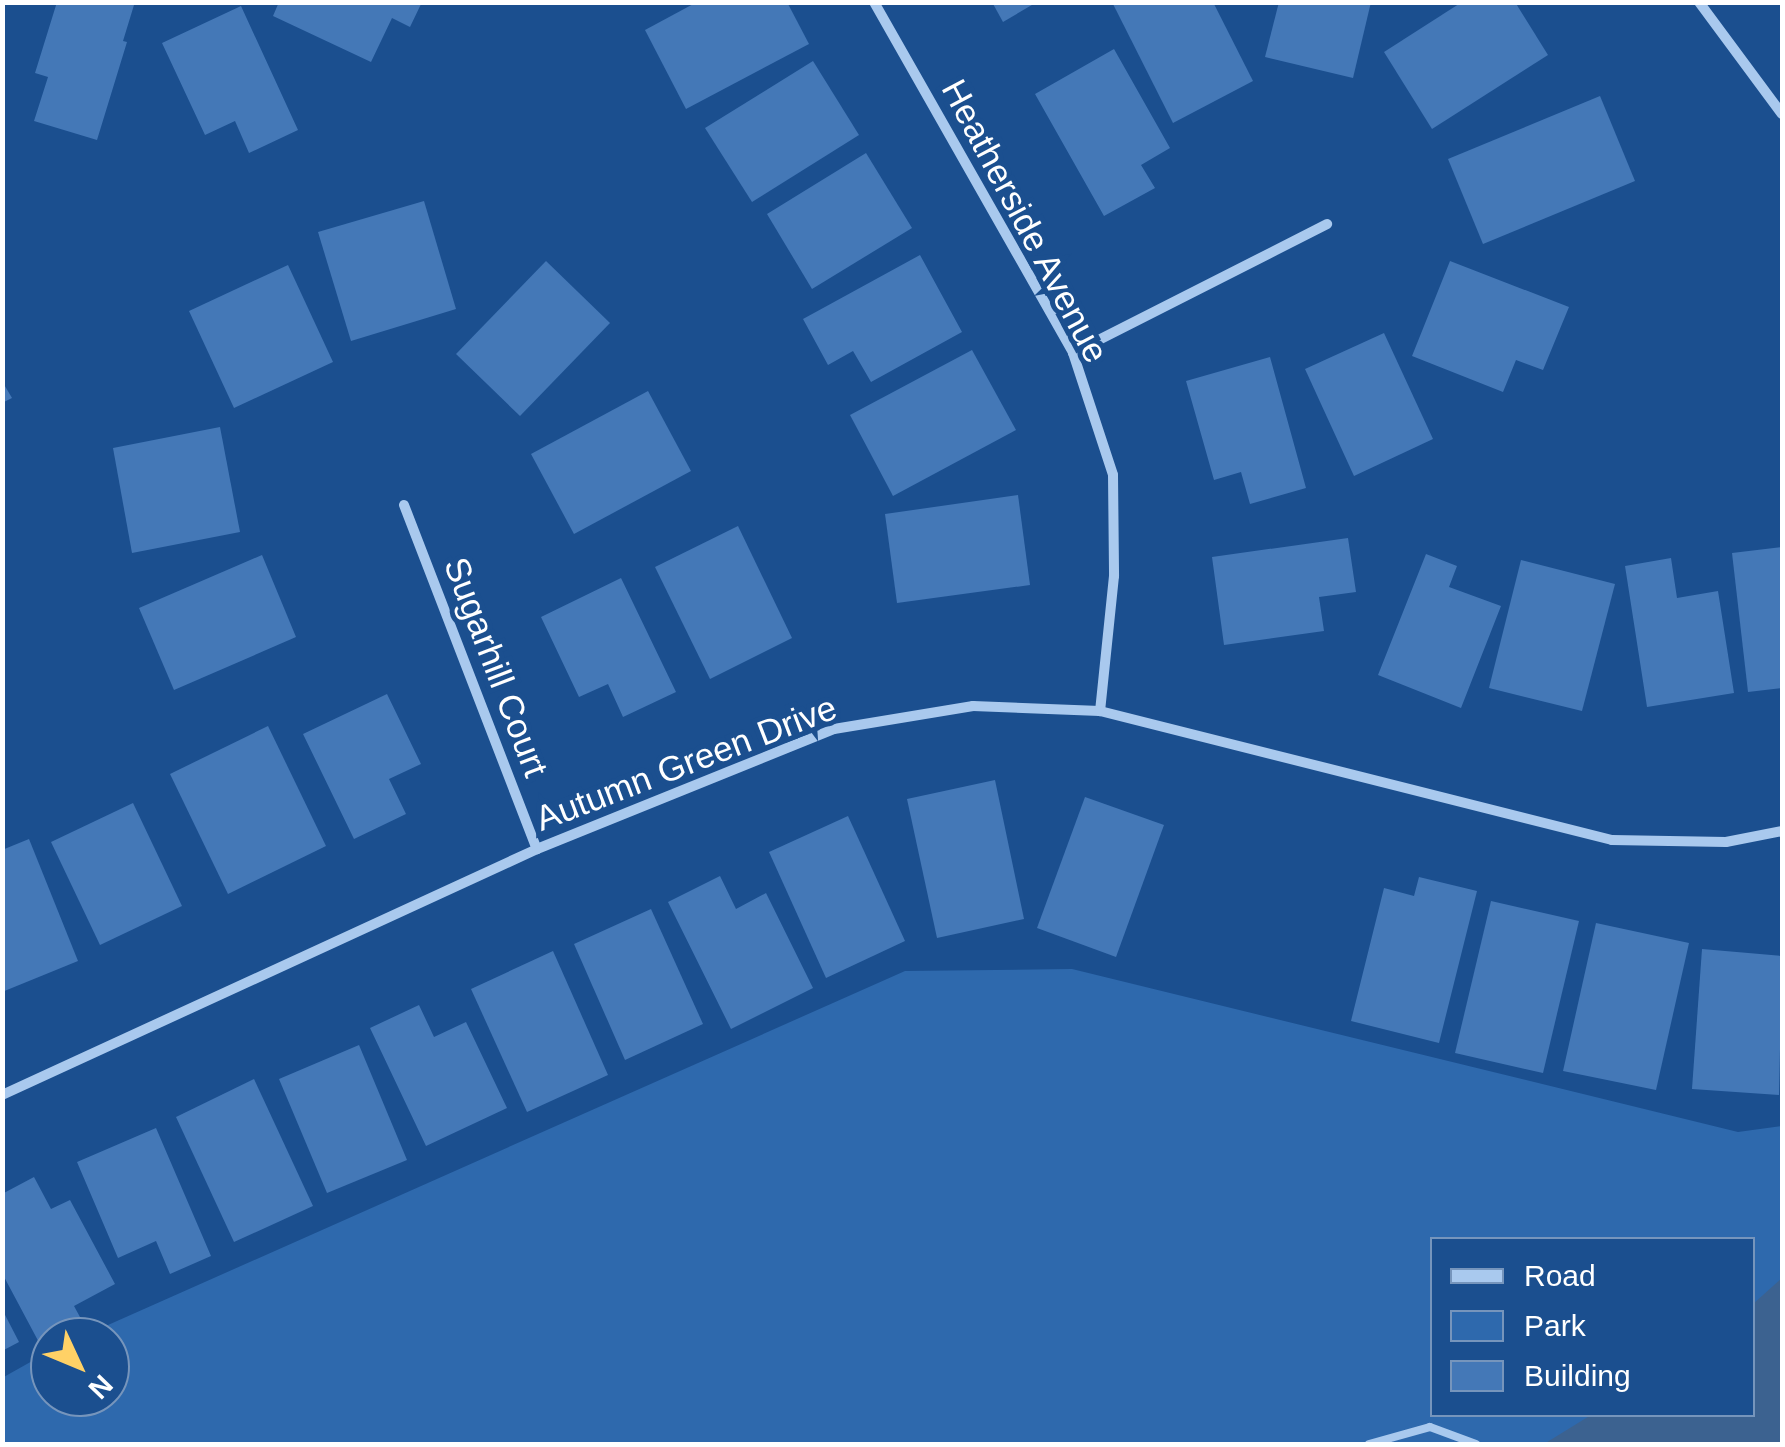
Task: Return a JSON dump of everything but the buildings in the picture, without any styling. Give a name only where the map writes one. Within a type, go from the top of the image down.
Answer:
[{"type":"street","name":"Heatherside Avenue","points":[[874,2],[1073,353],[1113,475],[1114,576],[1100,711]]},
{"type":"street","points":[[1699,2],[1782,114]]},
{"type":"street","points":[[1073,353],[1327,224]]},
{"type":"street","name":"Sugarhill Court","points":[[404,505],[537,849]]},
{"type":"street","name":"Autumn Green Drive","points":[[2,1095],[537,849],[834,729],[973,706],[1100,711],[1612,840],[1726,842],[1782,831]]},
{"type":"lane","points":[[1370,1444],[1402,1440],[1430,1427],[1474,1443]]},
{"type":"green space","points":[[1072,969],[1738,1132],[1782,1126],[1782,1444],[3,1444],[2,1378],[30,1362],[30,1417],[130,1417],[130,1317],[126,1317],[905,971]]},
{"type":"shaded area","points":[[1782,1278],[1782,1444],[1544,1444],[1588,1417],[1755,1417],[1755,1302]]}]
